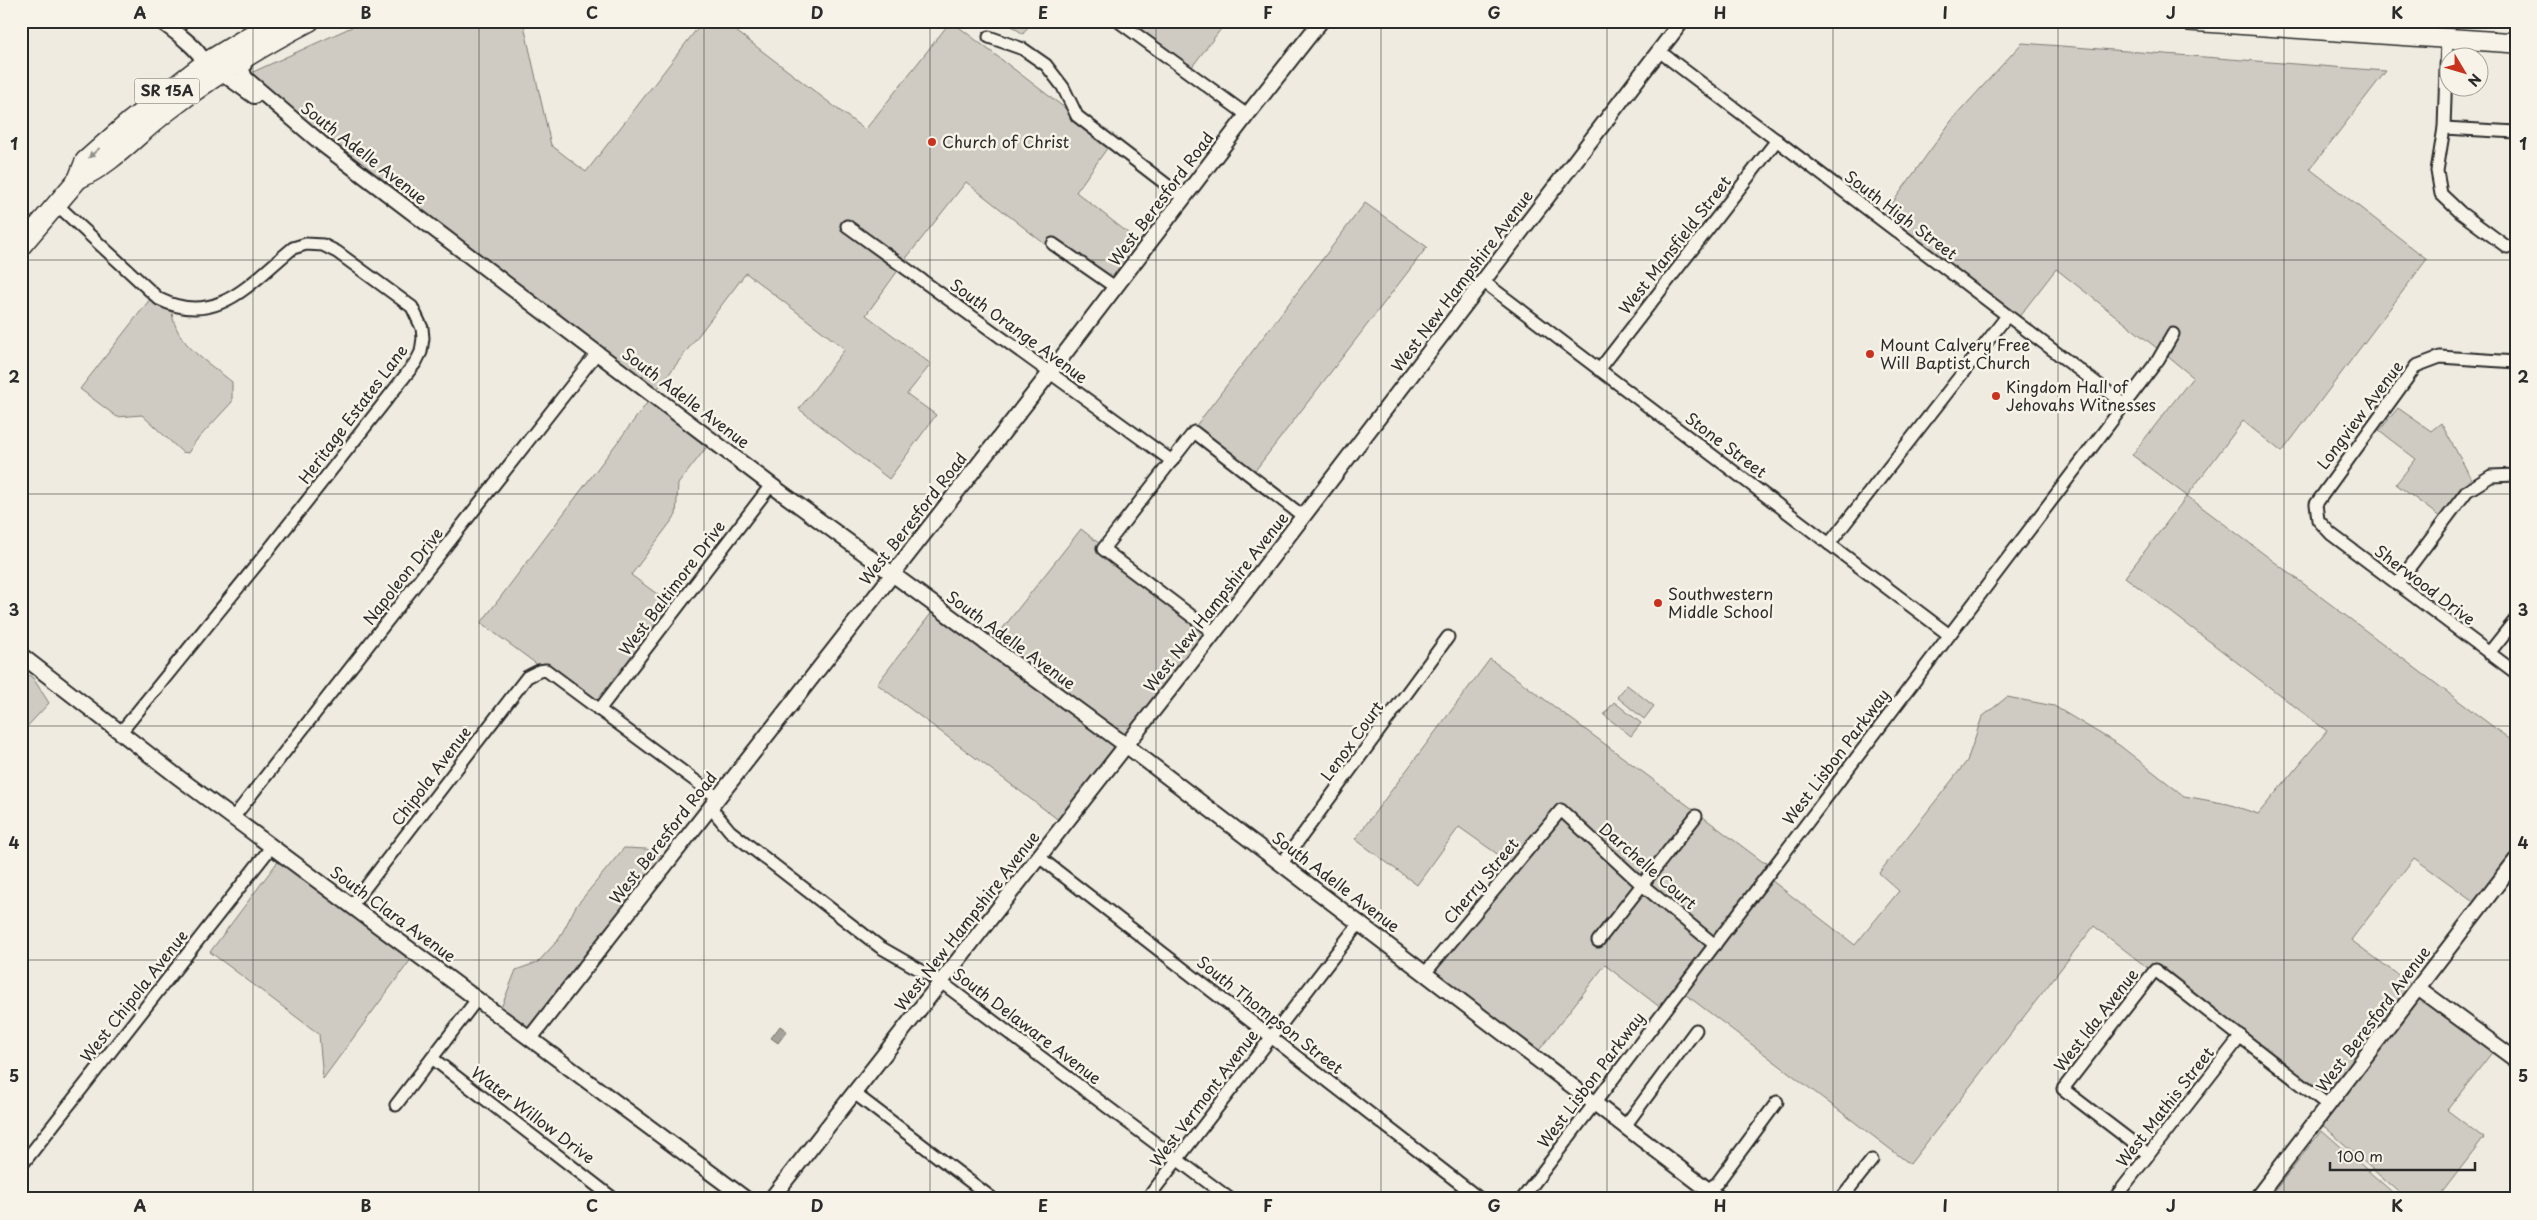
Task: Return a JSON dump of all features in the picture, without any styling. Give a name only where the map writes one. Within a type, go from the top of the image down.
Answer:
[{"type":"highway","name":"SR 15A","points":[[21,246],[55,203],[78,179],[98,170],[226,64],[274,21]]},
{"type":"highway","points":[[226,64],[236,51],[290,21]]},
{"type":"highway","name":"SR 15A","points":[[78,179],[85,161],[164,93],[310,21]]},
{"type":"highway","points":[[2189,21],[2516,43]]},
{"type":"street","name":"South Adelle Avenue","points":[[160,21],[192,46],[226,64],[242,70],[245,78],[322,144],[771,485],[1126,746],[1426,972],[1624,1126],[1704,1194],[1720,1199]]},
{"type":"street","points":[[1118,21],[1246,114]]},
{"type":"street","name":"West Beresford Road","points":[[531,1037],[1049,374],[1246,114],[1321,21]]},
{"type":"street","name":"West New Hampshire Avenue","points":[[771,1199],[1304,517],[1682,21]]},
{"type":"street","points":[[989,36],[1023,49],[1046,65],[1063,88],[1077,116],[1184,198]]},
{"type":"street","points":[[2447,38],[2444,128],[2437,171],[2440,194],[2461,213],[2508,246],[2516,247]]},
{"type":"street","name":"South High Street","points":[[1659,51],[2124,404]]},
{"type":"street","name":"South Adelle Avenue","points":[[226,64],[229,78],[273,108],[281,110]]},
{"type":"street","points":[[2444,128],[2516,132]]},
{"type":"street","name":"West Mansfield Street","points":[[1599,370],[1777,140]]},
{"type":"street","name":"Heritage Estates Lane","points":[[55,203],[159,299],[174,306],[187,309],[206,309],[228,301],[293,248],[306,244],[323,245],[337,252],[412,308],[422,328],[420,352],[416,362],[267,552],[121,732]]},
{"type":"street","name":"South Orange Avenue","points":[[847,226],[1049,374],[1172,460]]},
{"type":"street","points":[[1053,244],[1115,287]]},
{"type":"street","name":"Stone Street","points":[[1484,282],[1948,634]]},
{"type":"street","points":[[1829,544],[2006,316]]},
{"type":"street","name":"West Lisbon Parkway","points":[[1522,1199],[1948,634],[2158,360],[2173,334]]},
{"type":"street","name":"Napoleon Drive","points":[[233,818],[597,353]]},
{"type":"street","name":"Longview Avenue","points":[[2318,520],[2316,504],[2416,366],[2440,356],[2516,362]]},
{"type":"street","points":[[1214,633],[1103,549],[1172,460],[1194,432],[1304,517]]},
{"type":"street","points":[[2397,584],[2467,491],[2491,476],[2516,475]]},
{"type":"street","name":"West Baltimore Drive","points":[[599,710],[771,485]]},
{"type":"street","name":"Sherwood Drive","points":[[2318,520],[2331,534],[2516,673]]},
{"type":"street","points":[[2489,653],[2516,619]]},
{"type":"street","name":"Lenox Court","points":[[1282,863],[1448,637]]},
{"type":"street","name":"South Clara Avenue","points":[[21,654],[233,818],[531,1037],[746,1199]]},
{"type":"street","name":"South Delaware Avenue","points":[[539,670],[546,670],[714,802],[730,830],[880,947],[941,982],[1230,1199]]},
{"type":"street","name":"Chipola Avenue","points":[[352,905],[527,677],[539,670]]},
{"type":"street","name":"Darchelle Court","points":[[1561,810],[1641,884],[1715,945]]},
{"type":"street","name":"Cherry Street","points":[[1426,972],[1561,810]]},
{"type":"street","points":[[1598,941],[1696,816]]},
{"type":"street","name":"West Chipola Avenue","points":[[21,1166],[272,846]]},
{"type":"street","name":"South Thompson Street","points":[[1039,858],[1272,1036],[1480,1199]]},
{"type":"street","name":"West Beresford Avenue","points":[[2256,1199],[2516,860]]},
{"type":"street","name":"West Vermont Avenue","points":[[1147,1199],[1360,922]]},
{"type":"street","name":"West Ida Avenue","points":[[2148,1154],[2063,1089],[2156,970],[2241,1036]]},
{"type":"street","points":[[2418,988],[2516,1060]]},
{"type":"street","points":[[396,1105],[478,998]]},
{"type":"street","points":[[1624,1126],[1696,1030]]},
{"type":"street","points":[[2241,1036],[2328,1106]]},
{"type":"street","name":"West Mathis Street","points":[[2114,1199],[2241,1036]]},
{"type":"street","name":"Water Willow Drive","points":[[432,1058],[614,1199]]},
{"type":"street","points":[[854,1093],[993,1199]]},
{"type":"street","points":[[1704,1194],[1717,1183],[1777,1102]]},
{"type":"street","points":[[1841,1199],[1872,1160]]},
{"type":"shaded area","points":[[365,21],[523,21],[551,145],[586,172],[703,21],[723,21],[865,130],[951,21],[1070,112],[1108,147],[1076,192],[1142,244],[1114,280],[1051,237],[1046,245],[966,182],[904,261],[846,219],[840,226],[899,269],[866,315],[931,364],[907,394],[936,415],[889,479],[799,409],[845,349],[746,273],[656,391],[242,77]]},
{"type":"shaded area","points":[[1005,21],[1032,21],[1023,34]]},
{"type":"shaded area","points":[[1127,21],[1227,21],[1191,68]]},
{"type":"shaded area","points":[[2022,43],[2386,71],[2310,169],[2427,259],[2282,452],[2243,421],[2187,496],[2132,455],[2193,377],[2167,356],[2180,333],[2171,328],[2158,349],[2056,269],[2018,318],[1883,216],[1952,120]]},
{"type":"shaded area","points":[[1365,203],[1427,247],[1254,472],[1195,427]]},
{"type":"shaded area","points":[[151,298],[172,312],[179,334],[194,352],[232,382],[232,402],[195,442],[188,453],[182,452],[142,415],[117,417],[80,389]]},
{"type":"shaded area","points":[[650,399],[709,444],[678,484],[676,515],[631,575],[672,605],[598,703],[541,664],[538,665],[481,623]]},
{"type":"shaded area","points":[[2398,408],[2431,431],[2441,423],[2471,478],[2440,517],[2396,484],[2416,459],[2379,431]]},
{"type":"shaded area","points":[[2187,496],[2516,744],[2516,851],[2476,903],[2414,858],[2351,940],[2413,986],[2327,1098],[2154,963],[2149,969],[2094,926],[1910,1164],[1685,994],[1771,880],[1855,945],[1899,891],[1879,873],[1967,761],[1982,717],[2007,697],[2054,706],[2119,745],[2184,796],[2228,804],[2258,814],[2327,731],[2125,577]]},
{"type":"shaded area","points":[[1081,529],[1100,544],[1096,550],[1207,633],[1125,738],[992,642]]},
{"type":"shaded area","points":[[933,611],[1119,746],[1060,821],[877,684]]},
{"type":"shaded area","points":[[1490,659],[1694,810],[1640,877],[1560,803],[1510,863],[1459,827],[1417,885],[1355,839]]},
{"type":"shaded area","points":[[21,670],[33,678],[49,703],[21,733]]},
{"type":"shaded area","points":[[1627,685],[1654,706],[1644,719],[1617,697]]},
{"type":"shaded area","points":[[1614,702],[1641,723],[1631,736],[1604,715]]},
{"type":"shaded area","points":[[1703,817],[1763,862],[1770,863],[1714,938],[1649,884]]},
{"type":"shaded area","points":[[1562,818],[1634,884],[1591,942],[1600,948],[1643,892],[1708,945],[1661,1008],[1605,965],[1537,1053],[1434,972]]},
{"type":"shaded area","points":[[624,848],[646,849],[665,856],[529,1030],[501,1008],[516,970],[538,962],[559,939],[576,906]]},
{"type":"shaded area","points":[[279,860],[412,958],[323,1079],[319,1034],[210,952]]},
{"type":"shaded area","points":[[2420,995],[2494,1050],[2447,1110],[2484,1138],[2437,1199],[2406,1199],[2325,1127],[2320,1126]]},
{"type":"shaded area","points":[[780,1026],[787,1031],[778,1043],[771,1038]]},
{"type":"shaded area","points":[[2322,1130],[2400,1199],[2268,1199]]},
{"type":"place","name":"Church of Christ","points":[[932,142]]},
{"type":"place","name":"Mount Calvery Free Will Baptist Church","points":[[1870,354]]},
{"type":"place","name":"Kingdom Hall of Jehovahs Witnesses","points":[[1996,396]]},
{"type":"place","name":"Southwestern Middle School","points":[[1658,603]]}]
